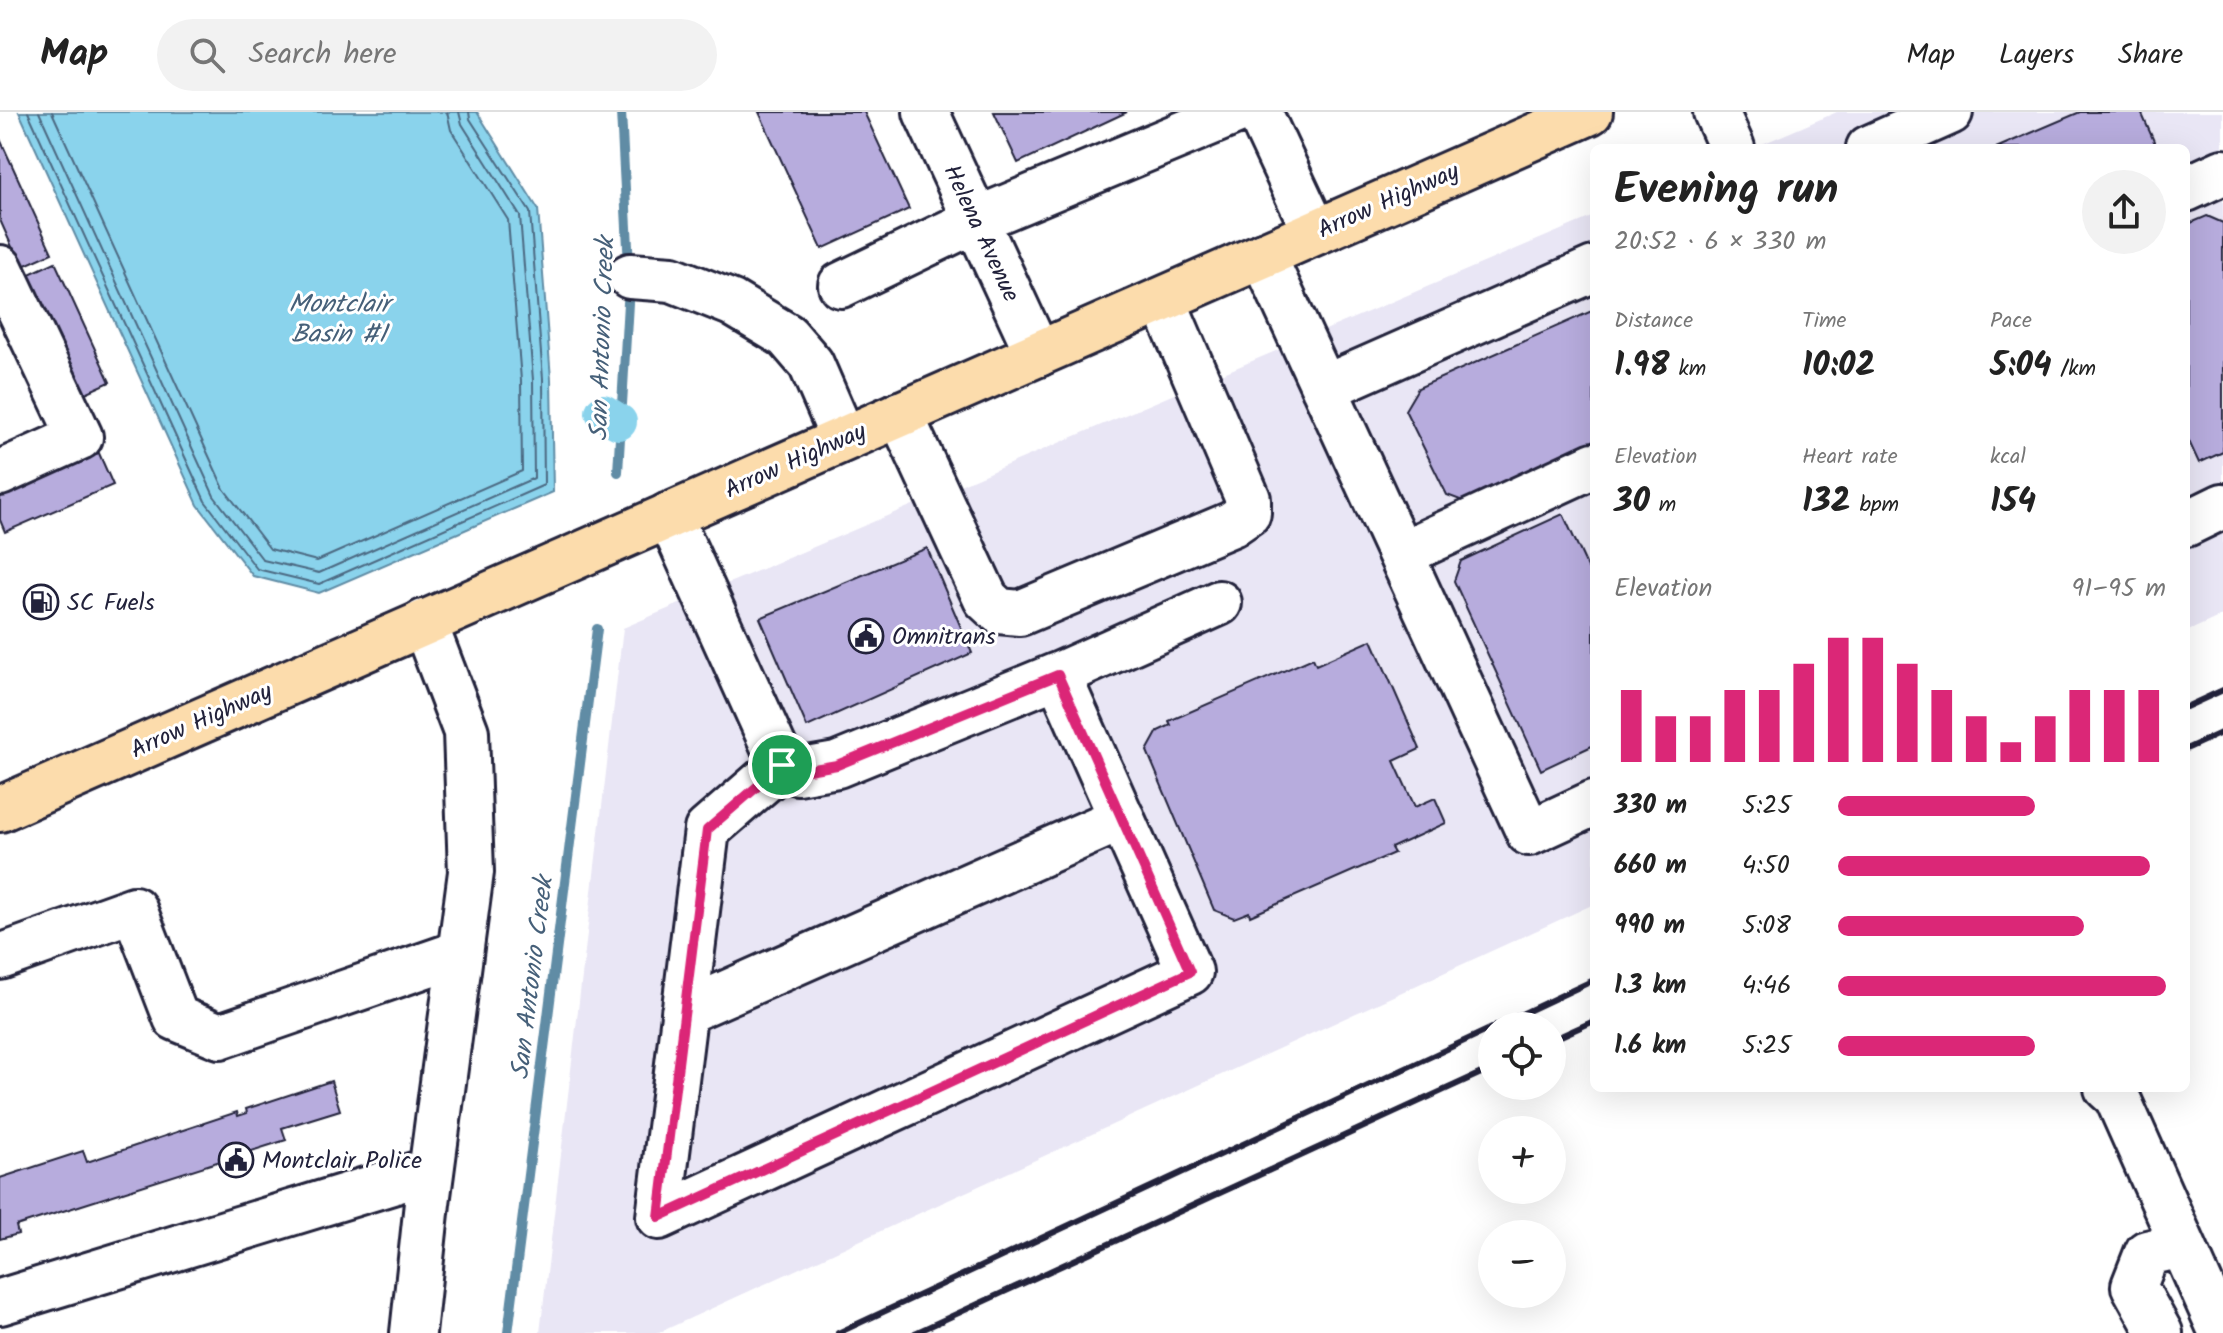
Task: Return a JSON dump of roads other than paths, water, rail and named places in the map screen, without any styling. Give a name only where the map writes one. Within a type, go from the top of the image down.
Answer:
[{"type":"main road","name":"Arrow Highway","points":[[0,809],[1590,112]]},
{"type":"lane","name":"Helena Avenue","points":[[926,112],[1038,354]]},
{"type":"lane","points":[[841,285],[976,220],[1236,112]]},
{"type":"lane","points":[[1259,112],[1315,232]]},
{"type":"lane","points":[[1716,112],[1730,144]]},
{"type":"lane","points":[[1878,144],[1950,112]]},
{"type":"lane","points":[[2190,187],[2223,172]]},
{"type":"lane","points":[[1263,255],[1529,833],[1590,805]]},
{"type":"lane","points":[[0,268],[80,437],[0,473]]},
{"type":"lane","points":[[1324,388],[1590,271]]},
{"type":"lane","points":[[630,276],[672,279],[732,303],[787,336],[811,364],[843,438]]},
{"type":"lane","points":[[900,414],[986,599],[999,611],[1020,613],[1232,524],[1248,513],[1248,499],[1163,300]]},
{"type":"lane","points":[[1401,554],[1590,467]]},
{"type":"lane","points":[[2190,522],[2223,506]]},
{"type":"lane","points":[[669,515],[782,765],[797,772],[837,765],[1058,675],[1219,603]]},
{"type":"lane","points":[[413,1333],[431,1170],[471,872],[466,732],[424,622]]},
{"type":"lane","points":[[782,765],[707,830],[659,1217],[1190,972],[1058,675]]},
{"type":"lane","points":[[684,1012],[1122,818]]},
{"type":"lane","points":[[0,957],[134,909],[176,1018],[220,1036],[460,953]]},
{"type":"lane","points":[[2111,1092],[2117,1097],[2222,1333]]},
{"type":"lane","points":[[0,1302],[431,1170]]},
{"type":"lane","points":[[2160,1333],[2134,1286],[2147,1253],[2182,1245]]},
{"type":"water","name":"Montclair Basin #1","points":[[19,112],[477,112],[538,209],[551,379],[553,492],[319,593],[253,576],[198,505]]},
{"type":"waterway","name":"San Antonio Creek","points":[[621,112],[629,266]]},
{"type":"waterway","name":"San Antonio Creek","points":[[618,472],[629,286]]},
{"type":"waterway","points":[[603,412],[619,422]]},
{"type":"waterway","name":"San Antonio Creek","points":[[508,1333],[597,629]]},
{"type":"railway","points":[[2190,705],[2223,690]]},
{"type":"railway","points":[[2190,747],[2223,732]]},
{"type":"railway","points":[[1526,1012],[1590,982]]},
{"type":"railway","points":[[1566,1034],[1590,1023]]},
{"type":"railway","points":[[838,1333],[1478,1035]]},
{"type":"railway","points":[[915,1333],[1478,1074]]},
{"type":"place","name":"SC Fuels","points":[[41,602]]},
{"type":"place","name":"Omnitrans","points":[[866,636]]},
{"type":"place","name":"Montclair Police","points":[[236,1160]]}]
